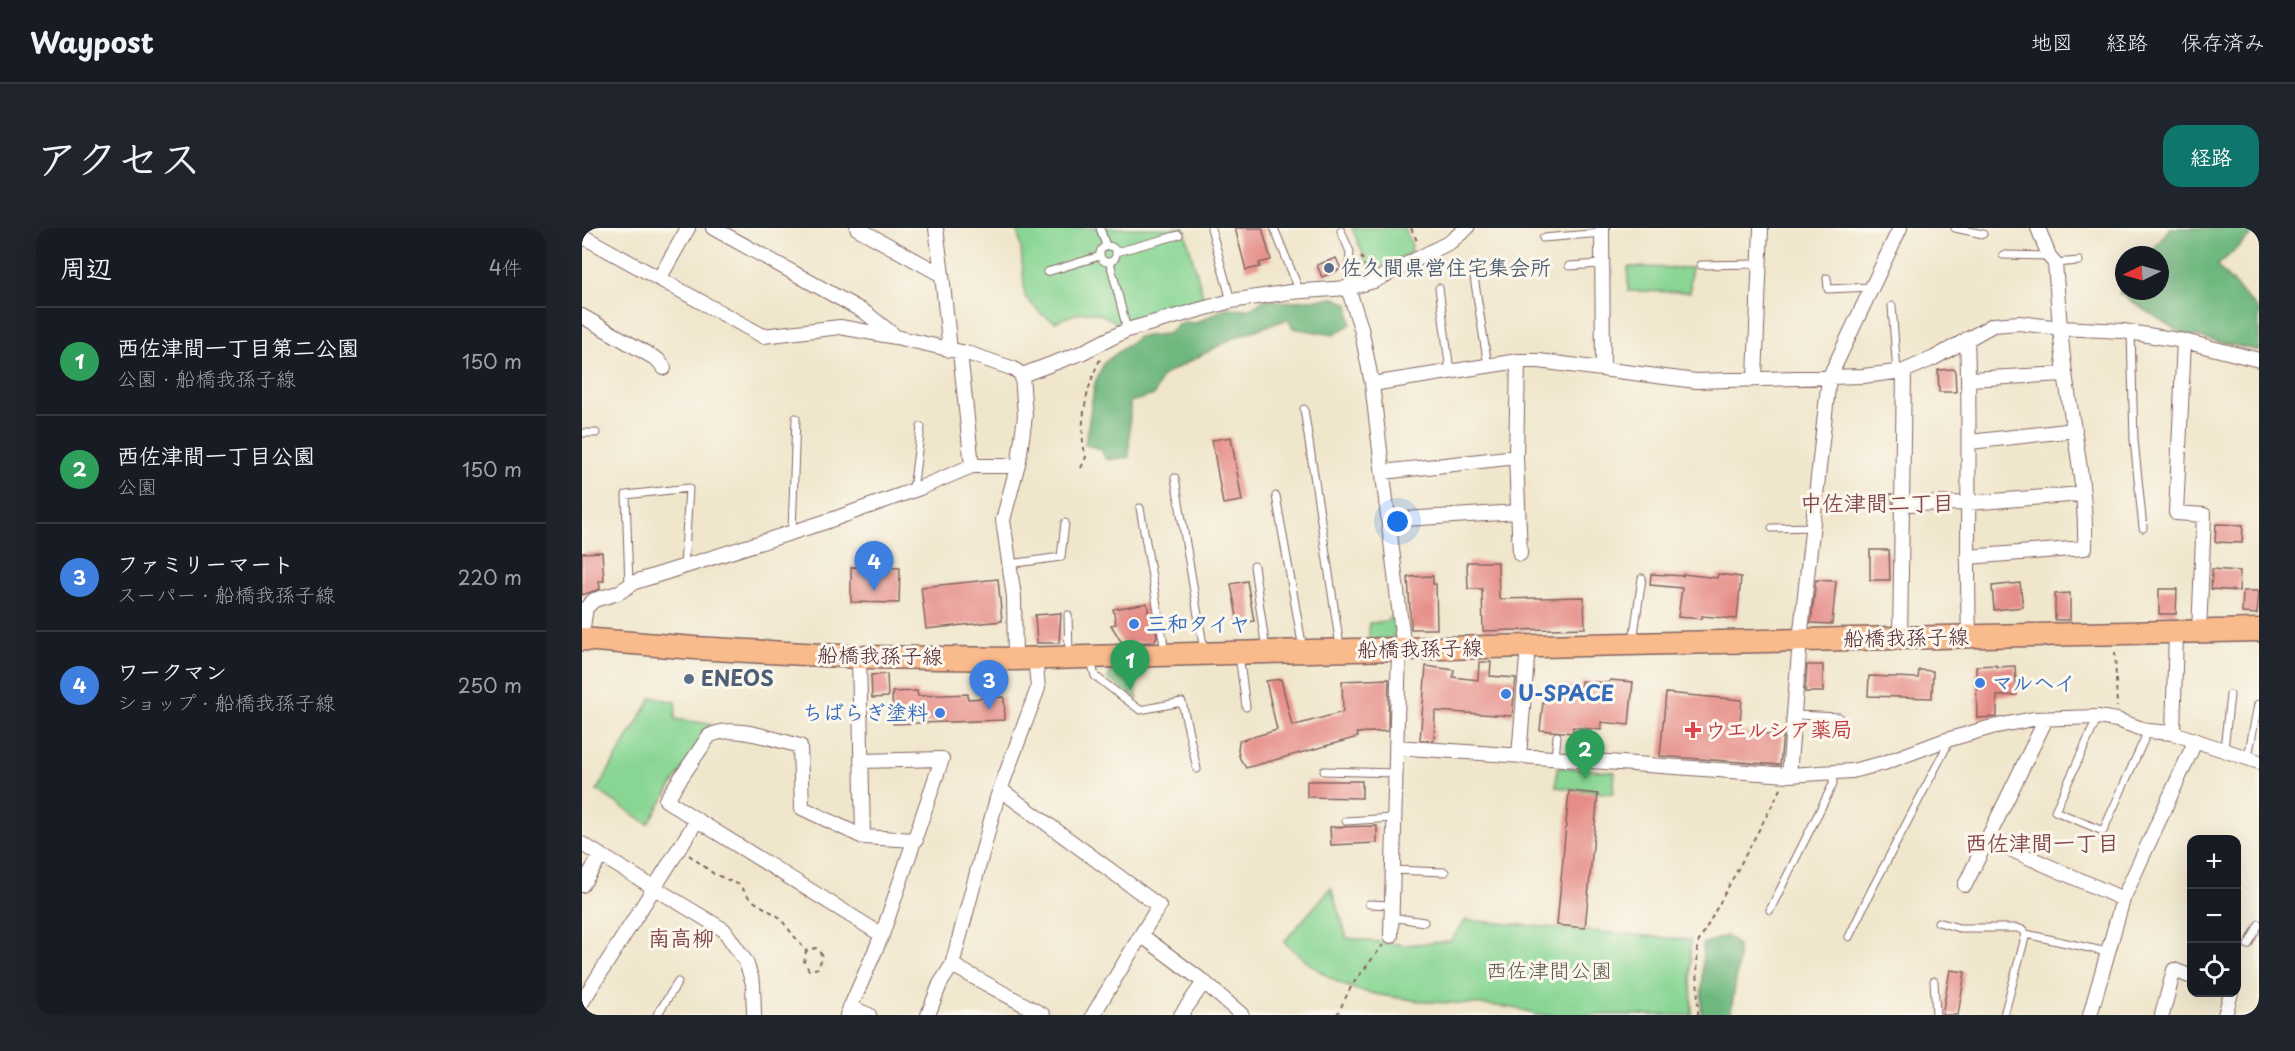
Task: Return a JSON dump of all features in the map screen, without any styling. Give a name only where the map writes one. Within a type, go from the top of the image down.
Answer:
[{"type":"main road","name":"船橋我孫子線","points":[[582,639],[859,657],[1025,658],[2259,630]]},
{"type":"street","points":[[659,279],[688,228]]},
{"type":"street","points":[[713,228],[866,313],[896,337]]},
{"type":"street","points":[[857,228],[942,275]]},
{"type":"street","points":[[936,228],[972,466]]},
{"type":"street","points":[[1022,375],[1099,344],[1127,330],[1231,301],[1300,291],[1348,288],[1374,281],[1450,242],[1467,228]]},
{"type":"street","points":[[1755,378],[1761,228]]},
{"type":"street","points":[[1789,775],[1800,640],[1829,378],[1900,228]]},
{"type":"street","points":[[1967,557],[2085,548],[2086,518],[2075,430],[2065,374],[2052,260],[2038,228]]},
{"type":"street","points":[[1602,231],[1603,369]]},
{"type":"street","points":[[582,236],[763,336],[840,327],[955,351],[1014,369],[1022,375],[1025,416],[1019,460],[1003,520],[1025,658],[1038,688],[988,826],[952,964],[940,984],[928,1015]]},
{"type":"street","points":[[1348,288],[1361,328],[1372,384],[1403,641],[1399,650],[1391,936]]},
{"type":"street","points":[[582,316],[658,360],[664,368]]},
{"type":"street","points":[[1372,384],[1518,361],[1539,361],[1696,381],[1829,378],[1901,372],[1934,358],[1993,325],[2019,323],[2131,333],[2184,341],[2259,360]]},
{"type":"street","points":[[1967,339],[1970,442],[1967,557],[1969,637]]},
{"type":"street","points":[[2184,341],[2176,513],[2204,515],[2199,632]]},
{"type":"street","points":[[1518,361],[1516,457],[1520,554]]},
{"type":"street","points":[[1900,639],[1901,372]]},
{"type":"street","points":[[1969,379],[2065,374]]},
{"type":"street","points":[[1970,442],[2075,430]]},
{"type":"street","points":[[1383,472],[1516,457]]},
{"type":"street","points":[[582,633],[586,608],[594,600],[618,593],[635,582],[792,532],[913,490],[972,466],[1016,466]]},
{"type":"street","points":[[1902,504],[1968,503],[2082,494]]},
{"type":"street","points":[[1388,520],[1518,512]]},
{"type":"street","points":[[2173,734],[2176,633]]},
{"type":"street","points":[[1519,756],[1528,646]]},
{"type":"street","points":[[859,657],[863,837]]},
{"type":"street","points":[[1396,747],[1789,775],[1852,771],[1884,763],[1943,741],[1992,727],[2033,719],[2098,717],[2173,734],[2253,759]]},
{"type":"street","points":[[1965,885],[2046,719]]},
{"type":"street","points":[[882,935],[666,800],[709,735],[718,730],[749,733],[800,746],[802,808],[863,837],[916,840]]},
{"type":"street","points":[[2090,1015],[2106,952],[2123,899],[2195,742]]},
{"type":"street","points":[[861,761],[942,759],[882,935],[849,1011],[869,1015]]},
{"type":"street","points":[[1001,790],[1159,906],[1094,1015]]},
{"type":"street","points":[[582,1002],[697,820]]},
{"type":"street","points":[[1987,839],[2123,899]]},
{"type":"street","points":[[582,844],[724,930],[746,962],[753,983],[754,1015]]},
{"type":"street","points":[[582,885],[601,856]]},
{"type":"street","points":[[1141,935],[1204,981],[1242,1015]]},
{"type":"street","points":[[952,964],[1043,1015]]},
{"type":"street","points":[[2162,1015],[2174,969],[2187,975]]},
{"type":"street","points":[[1180,1015],[1204,981]]},
{"type":"street","points":[[2224,1015],[2230,997]]},
{"type":"lane","points":[[1100,228],[1106,246]]},
{"type":"lane","points":[[1211,228],[1231,301]]},
{"type":"lane","points":[[1274,228],[1300,291]]},
{"type":"lane","points":[[1955,228],[1983,234]]},
{"type":"lane","points":[[1341,231],[1350,252],[1348,288]]},
{"type":"lane","points":[[1543,238],[1602,231]]},
{"type":"lane","points":[[1116,252],[1179,235]]},
{"type":"lane","points":[[1106,246],[1114,248],[1116,252]]},
{"type":"lane","points":[[1100,256],[1102,248],[1106,246]]},
{"type":"lane","points":[[1110,262],[1116,256],[1116,252]]},
{"type":"lane","points":[[2003,255],[2079,261]]},
{"type":"lane","points":[[1100,256],[1102,260],[1110,262]]},
{"type":"lane","points":[[1047,272],[1100,256]]},
{"type":"lane","points":[[1110,262],[1127,330]]},
{"type":"lane","points":[[1569,266],[1601,264]]},
{"type":"lane","points":[[1701,265],[1759,264]]},
{"type":"lane","points":[[1474,277],[1488,366]]},
{"type":"lane","points":[[1827,278],[1828,289],[1871,286]]},
{"type":"lane","points":[[1439,288],[1450,371]]},
{"type":"lane","points":[[1892,306],[1901,372]]},
{"type":"lane","points":[[2131,333],[2134,440],[2143,528]]},
{"type":"lane","points":[[1304,409],[1341,650]]},
{"type":"lane","points":[[792,532],[796,418]]},
{"type":"lane","points":[[913,490],[921,427]]},
{"type":"lane","points":[[582,433],[596,433]]},
{"type":"lane","points":[[1175,478],[1205,654]]},
{"type":"lane","points":[[629,586],[626,495],[689,488],[684,567]]},
{"type":"lane","points":[[1276,496],[1304,651]]},
{"type":"lane","points":[[1140,508],[1166,654]]},
{"type":"lane","points":[[1009,564],[1062,557],[1065,522]]},
{"type":"lane","points":[[1772,528],[1813,528]]},
{"type":"lane","points":[[1254,566],[1266,652]]},
{"type":"lane","points":[[1633,644],[1642,578]]},
{"type":"lane","points":[[1068,615],[1079,657],[1095,676],[1140,710],[1182,702],[1197,769]]},
{"type":"lane","points":[[1239,652],[1246,707]]},
{"type":"lane","points":[[2224,749],[2230,694]]},
{"type":"lane","points":[[2253,759],[2258,704]]},
{"type":"lane","points":[[1794,715],[1839,717]]},
{"type":"lane","points":[[2098,717],[2055,811],[2103,831],[2148,730]]},
{"type":"lane","points":[[1554,758],[1557,736]]},
{"type":"lane","points":[[1849,937],[1870,892],[1946,748],[1943,741]]},
{"type":"lane","points":[[1324,771],[1395,772]]},
{"type":"lane","points":[[1770,910],[1833,784],[1833,773]]},
{"type":"lane","points":[[1346,821],[1393,818]]},
{"type":"lane","points":[[1392,870],[1445,872]]},
{"type":"lane","points":[[1369,903],[1424,922]]},
{"type":"lane","points":[[1938,922],[1959,928],[2017,928],[2026,934],[2106,952]]},
{"type":"lane","points":[[2248,945],[2259,924]]},
{"type":"lane","points":[[2004,1015],[2026,934]]},
{"type":"lane","points":[[1934,981],[1936,1015]]},
{"type":"lane","points":[[657,1015],[678,982]]},
{"type":"path","points":[[1081,468],[1086,457],[1082,444],[1083,422],[1093,374],[1103,356],[1099,344]]},
{"type":"path","points":[[2115,634],[2117,720]]},
{"type":"path","points":[[1698,1015],[1697,945],[1789,775]]},
{"type":"path","points":[[680,848],[714,874],[740,885],[750,899],[779,917],[806,951],[804,962],[809,970],[819,968],[822,955],[816,948],[806,951]]},
{"type":"path","points":[[1337,1015],[1352,985],[1391,936]]},
{"type":"green space","points":[[1017,228],[1184,228],[1204,299],[1120,326],[1104,316],[1089,312],[1055,322],[1041,314],[1025,297]]},
{"type":"green space","points":[[1352,228],[1405,228],[1412,246],[1410,253],[1371,273]]},
{"type":"green space","points":[[2170,228],[2259,228],[2217,266],[2259,311],[2259,351],[2181,333],[2130,300],[2169,300],[2169,246],[2156,246]]},
{"type":"green space","points":[[1628,267],[1691,268],[1690,292],[1628,291]]},
{"type":"green space","points":[[1268,298],[1282,302],[1335,298],[1348,304],[1351,324],[1334,335],[1293,328],[1288,319],[1235,337],[1162,376],[1154,395],[1130,402],[1129,457],[1106,460],[1101,449],[1085,445],[1095,383],[1104,363],[1138,337],[1167,334],[1182,322],[1196,323],[1226,308],[1249,309]]},
{"type":"green space","points":[[1394,615],[1395,634],[1392,638],[1369,639],[1369,623],[1385,622]]},
{"type":"green space","points":[[1112,667],[1125,667],[1133,681],[1138,699],[1108,679]]},
{"type":"green space","points":[[652,697],[676,702],[675,719],[711,724],[648,824],[597,790]]},
{"type":"green space","points":[[1557,767],[1615,772],[1613,794],[1556,787]]},
{"type":"green space","name":"西佐津間公園","points":[[1331,888],[1347,938],[1405,945],[1450,941],[1466,920],[1690,940],[1692,1015],[1535,1015],[1514,1008],[1421,1001],[1352,988],[1320,971],[1284,942]]},
{"type":"green space","points":[[1725,936],[1734,941],[1738,950],[1731,1015],[1701,1015],[1703,944]]},
{"type":"building","points":[[1235,228],[1262,228],[1271,260],[1259,263],[1260,267],[1246,270]]},
{"type":"building","points":[[1336,258],[1341,269],[1322,277],[1317,265]]},
{"type":"building","points":[[1955,369],[1956,392],[1939,392],[1938,370]]},
{"type":"building","points":[[1231,437],[1242,501],[1223,504],[1212,440]]},
{"type":"building","points":[[1871,494],[1892,494],[1893,507],[1872,508]]},
{"type":"building","points":[[2216,524],[2243,525],[2242,543],[2215,542]]},
{"type":"building","points":[[1870,550],[1889,550],[1890,580],[1870,580]]},
{"type":"building","points":[[602,552],[604,581],[599,581],[600,589],[582,595],[582,553]]},
{"type":"building","points":[[1467,562],[1498,562],[1499,599],[1584,597],[1585,628],[1483,631],[1482,589],[1468,589]]},
{"type":"building","points":[[851,567],[900,568],[899,603],[851,602]]},
{"type":"building","points":[[2212,569],[2240,571],[2239,591],[2211,589]]},
{"type":"building","points":[[1651,574],[1683,576],[1683,574],[1717,578],[1718,574],[1741,577],[1737,619],[1702,616],[1702,619],[1678,617],[1682,588],[1650,585]]},
{"type":"building","points":[[1433,576],[1433,584],[1436,584],[1437,629],[1411,629],[1408,577]]},
{"type":"building","points":[[998,579],[1002,621],[926,629],[921,587]]},
{"type":"building","points":[[1816,580],[1836,581],[1832,624],[1811,623]]},
{"type":"building","points":[[1247,581],[1254,621],[1238,623],[1231,584]]},
{"type":"building","points":[[2020,583],[2023,607],[1994,610],[1992,586]]},
{"type":"building","points":[[2159,589],[2177,589],[2176,614],[2159,614]]},
{"type":"building","points":[[2243,591],[2259,591],[2257,614],[2242,613]]},
{"type":"building","points":[[2070,593],[2070,620],[2055,620],[2055,594]]},
{"type":"building","points":[[1147,603],[1149,616],[1153,615],[1157,636],[1154,642],[1122,643],[1111,625],[1116,624],[1113,609]]},
{"type":"building","points":[[1061,613],[1059,643],[1037,643],[1035,615]]},
{"type":"building","points":[[1479,662],[1491,662],[1490,676],[1516,678],[1512,716],[1435,711],[1434,741],[1420,740],[1426,666],[1454,670],[1453,677],[1478,680]]},
{"type":"building","points":[[1807,665],[1823,665],[1823,692],[1805,692]]},
{"type":"building","points":[[1996,665],[1996,667],[2015,666],[2017,695],[1997,696],[1997,717],[1977,718],[1976,666]]},
{"type":"building","points":[[1919,670],[1933,671],[1932,698],[1868,696],[1869,676],[1918,678]]},
{"type":"building","points":[[887,674],[888,697],[872,698],[871,675]]},
{"type":"building","points":[[1281,679],[1292,726],[1343,712],[1342,681],[1389,679],[1388,731],[1357,733],[1358,737],[1246,768],[1240,759],[1239,741],[1277,730],[1266,681]]},
{"type":"building","points":[[1610,680],[1633,682],[1629,725],[1601,722],[1601,730],[1573,727],[1573,733],[1540,730],[1545,683],[1581,687],[1581,681],[1609,683]]},
{"type":"building","points":[[917,691],[918,696],[968,694],[968,699],[1004,697],[1005,720],[893,724],[892,692]]},
{"type":"building","points":[[1666,693],[1742,700],[1739,732],[1783,735],[1780,765],[1660,756]]},
{"type":"building","points":[[1307,781],[1362,781],[1362,798],[1307,797]]},
{"type":"building","points":[[1569,791],[1598,794],[1585,928],[1557,925]]},
{"type":"building","points":[[1377,826],[1377,843],[1331,845],[1330,827]]},
{"type":"building","points":[[1950,970],[1965,972],[1958,1015],[1942,1015]]},
{"type":"place","name":"佐久間県営住宅集会所","points":[[1329,268]]},
{"type":"place","name":"ワークマン","points":[[874,591]]},
{"type":"place","name":"三和タイヤ","points":[[1134,624]]},
{"type":"place","name":"ENEOS","points":[[689,679]]},
{"type":"place","name":"マルヘイ","points":[[1980,683]]},
{"type":"place","name":"西佐津間一丁目第二公園","points":[[1130,690]]},
{"type":"place","name":"U-SPACE","points":[[1506,694]]},
{"type":"place","name":"ファミリーマート","points":[[989,710]]},
{"type":"place","name":"ちばらぎ塗料","points":[[940,713]]},
{"type":"place","name":"ウエルシア薬局","points":[[1693,730]]},
{"type":"place","name":"西佐津間一丁目公園","points":[[1585,779]]},
{"type":"district","name":"中佐津間二丁目","points":[[1877,503]]},
{"type":"district","name":"西佐津間一丁目","points":[[2042,843]]},
{"type":"district","name":"南高柳","points":[[681,938]]}]
